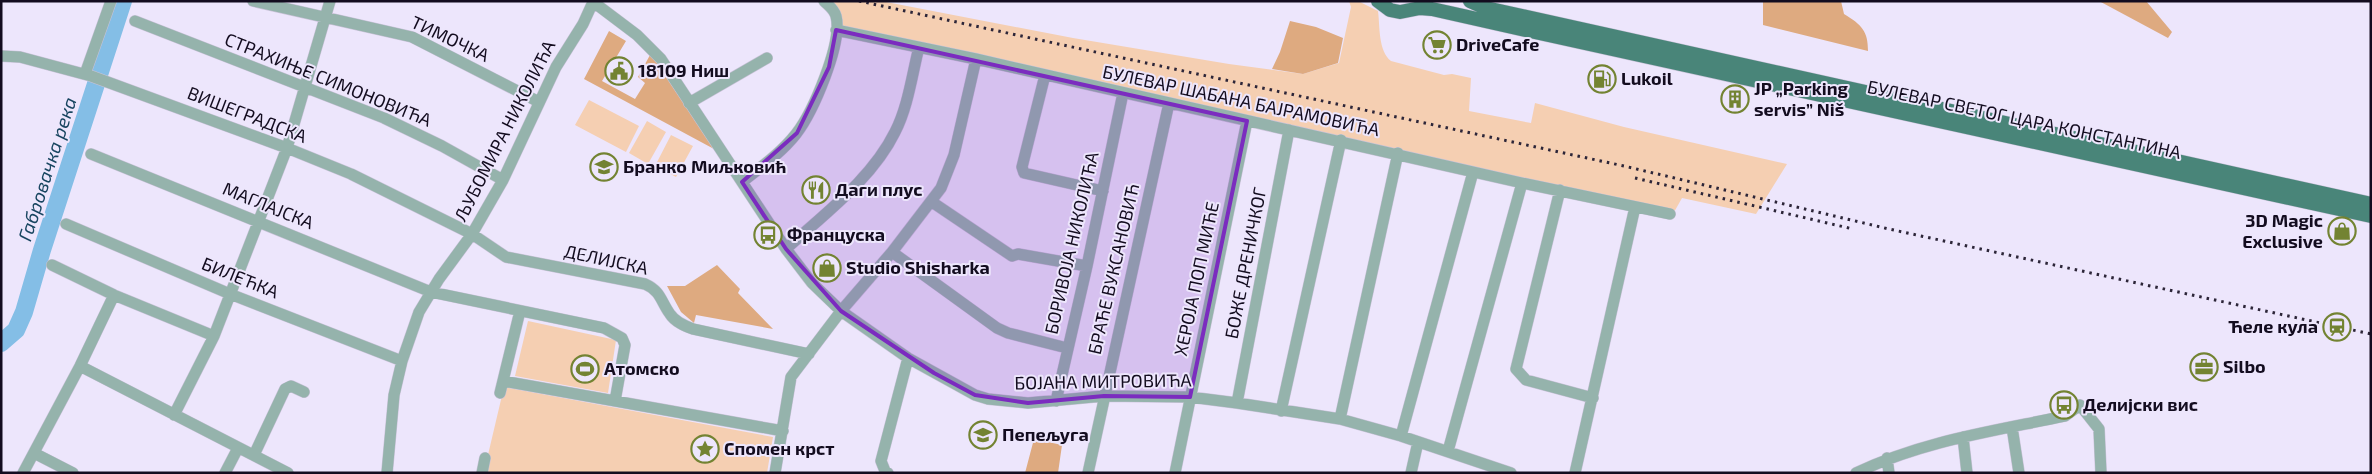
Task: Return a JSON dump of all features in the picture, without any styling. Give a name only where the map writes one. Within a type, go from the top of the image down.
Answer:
[{"type":"main road","name":"БУЛЕВАР СВЕТОГ ЦАРА КОНСТАНТИНА","points":[[1378,1],[1390,10],[1400,12],[1424,5],[1553,36],[2371,216]]},
{"type":"main road","name":"БУЛЕВАР СВЕТОГ ЦАРА КОНСТАНТИНА","points":[[1470,1],[1486,8],[2371,204]]},
{"type":"street","points":[[88,75],[111,1]]},
{"type":"street","name":"ТИМОЧКА","points":[[253,1],[412,36],[539,102]]},
{"type":"street","points":[[174,415],[214,336],[286,148],[330,1]]},
{"type":"street","points":[[742,182],[783,149],[797,133],[816,99],[829,67],[836,30],[836,17],[833,9],[824,1]]},
{"type":"street","name":"ЉУБОМИРА НИКОЛИЋА","points":[[387,473],[392,408],[402,361],[413,325],[431,292],[472,234],[503,180],[556,67],[583,24],[593,2]]},
{"type":"street","name":"БОЈАНА МИТРОВИЋА","points":[[593,2],[609,12],[649,46],[786,249],[812,282],[841,310],[908,358],[964,389],[988,398],[1028,403],[1104,396],[1190,397],[1236,403],[1340,419],[1401,436],[1511,473]]},
{"type":"street","name":"СТРАХИЊЕ СИМОНОВИЋА","points":[[135,21],[384,118],[442,146],[503,180]]},
{"type":"street","name":"БУЛЕВАР ШАБАНА БАЈРАМОВИЋА","points":[[836,30],[976,59],[1247,121],[1341,140],[1522,183],[1670,214]]},
{"type":"street","points":[[786,249],[858,181],[884,152],[896,131],[919,47]]},
{"type":"street","name":"ВИШЕГРАДСКА","points":[[1,56],[20,57],[110,82],[286,148],[351,174],[472,234]]},
{"type":"street","points":[[689,103],[767,58]]},
{"type":"street","points":[[775,473],[790,382],[796,370],[841,310],[892,252],[941,188],[954,155],[976,59]]},
{"type":"street","points":[[1045,75],[1022,166],[1024,173],[1103,191]]},
{"type":"street","name":"БОРИВОЈА НИКОЛИЋА","points":[[1056,401],[1087,266],[1123,93]]},
{"type":"street","name":"БРАЋЕ ВУКСАНОВИЋ","points":[[1088,473],[1170,103]]},
{"type":"street","name":"ХЕРОЈА ПОП МИЋЕ","points":[[1175,473],[1247,121]]},
{"type":"street","name":"БОЖЕ ДРЕНИЧКОГ","points":[[1236,403],[1289,130]]},
{"type":"street","points":[[1282,411],[1341,140]]},
{"type":"street","points":[[1340,419],[1398,153]]},
{"type":"street","name":"МАГЛАЈСКА","points":[[91,154],[431,292],[604,328],[622,338],[625,345],[615,401]]},
{"type":"street","points":[[1401,436],[1473,172]]},
{"type":"street","points":[[1448,451],[1522,183]]},
{"type":"street","points":[[1560,190],[1516,369],[1526,380],[1593,398]]},
{"type":"street","points":[[932,202],[1012,256],[1018,254],[1087,266]]},
{"type":"street","points":[[1575,473],[1634,207]]},
{"type":"street","name":"БИЛЕЋКА","points":[[66,224],[230,294],[402,361]]},
{"type":"street","name":"ДЕЛИЈСКА","points":[[472,234],[506,257],[652,287],[662,298],[670,315],[693,329],[809,354]]},
{"type":"street","points":[[892,252],[997,328],[1008,333],[1067,348]]},
{"type":"street","points":[[52,264],[114,295],[214,336]]},
{"type":"street","points":[[23,473],[80,366],[114,295]]},
{"type":"street","points":[[500,393],[520,311]]},
{"type":"street","points":[[888,473],[882,468],[881,462],[908,358]]},
{"type":"street","points":[[80,366],[288,473]]},
{"type":"street","points":[[503,381],[783,431]]},
{"type":"street","points":[[254,455],[285,389],[291,386],[304,392]]},
{"type":"street","points":[[1856,473],[1887,458],[1922,446],[2065,416],[2080,405],[2099,429],[2101,473]]},
{"type":"street","points":[[2012,427],[2019,473]]},
{"type":"street","points":[[1963,437],[1967,473]]},
{"type":"street","points":[[1411,473],[1418,442]]},
{"type":"street","points":[[225,473],[238,448]]},
{"type":"street","points":[[34,453],[73,473]]},
{"type":"street","points":[[482,473],[485,458]]},
{"type":"street","points":[[1887,458],[1889,473]]},
{"type":"highlighted area","points":[[836,30],[1247,121],[1190,397],[1104,396],[1028,403],[975,395],[934,373],[841,311],[786,249],[742,182],[797,133],[829,67]]},
{"type":"shaded area","points":[[825,1],[881,1],[1073,38],[1229,64],[1303,74],[1339,63],[1351,7],[1349,1],[1358,1],[1378,11],[1382,45],[1387,57],[1391,61],[1444,75],[1452,74],[1471,78],[1469,111],[1531,123],[1535,103],[1624,127],[1787,164],[1756,214],[1682,198],[1673,214],[837,29]]},
{"type":"shaded area","points":[[1763,1],[1841,1],[1844,14],[1863,29],[1867,38],[1868,51],[1763,25]]},
{"type":"shaded area","points":[[2099,1],[2146,1],[2172,32],[2168,38]]},
{"type":"shaded area","points":[[1290,21],[1316,27],[1343,38],[1338,63],[1303,74],[1272,69],[1280,52]]},
{"type":"shaded area","points":[[609,31],[626,41],[602,81],[635,99],[645,83],[638,77],[650,55],[714,149],[584,79]]},
{"type":"shaded area","points":[[589,100],[639,126],[626,152],[575,125]]},
{"type":"shaded area","points":[[647,121],[666,132],[648,164],[629,153]]},
{"type":"shaded area","points":[[671,135],[693,146],[676,177],[655,166]]},
{"type":"shaded area","points":[[717,265],[740,289],[738,293],[773,329],[696,315],[694,323],[681,312],[667,286],[685,286]]},
{"type":"shaded area","points":[[528,321],[616,340],[608,393],[515,376]]},
{"type":"shaded area","points":[[504,387],[773,437],[767,473],[488,473],[487,459]]},
{"type":"shaded area","points":[[1034,439],[1062,445],[1058,473],[1025,473]]},
{"type":"waterway","name":"Габровачка река","points":[[1,343],[16,330],[24,312],[42,250],[123,1]]},
{"type":"railway","points":[[859,1],[1624,166],[1889,229],[2371,334]]},
{"type":"railway","points":[[1635,178],[1853,229]]},
{"type":"place","name":"DriveCafe","points":[[1437,45]]},
{"type":"place","name":"18109 Ниш","points":[[619,71]]},
{"type":"place","name":"Lukoil","points":[[1602,79]]},
{"type":"place","name":"JP „Parking servis” Niš","points":[[1735,99]]},
{"type":"place","name":"Бранко Миљковић","points":[[604,167]]},
{"type":"place","name":"Даги плус","points":[[816,190]]},
{"type":"place","name":"3D Magic Exclusive","points":[[2342,231]]},
{"type":"place","name":"Француска","points":[[768,235]]},
{"type":"place","name":"Studio Shisharka","points":[[827,268]]},
{"type":"place","name":"Ћеле кула","points":[[2337,327]]},
{"type":"place","name":"Silbo","points":[[2204,367]]},
{"type":"place","name":"Атомско","points":[[585,369]]},
{"type":"place","name":"Делијски вис","points":[[2064,405]]},
{"type":"place","name":"Пепељуга","points":[[983,435]]},
{"type":"place","name":"Спомен крст","points":[[705,449]]}]
